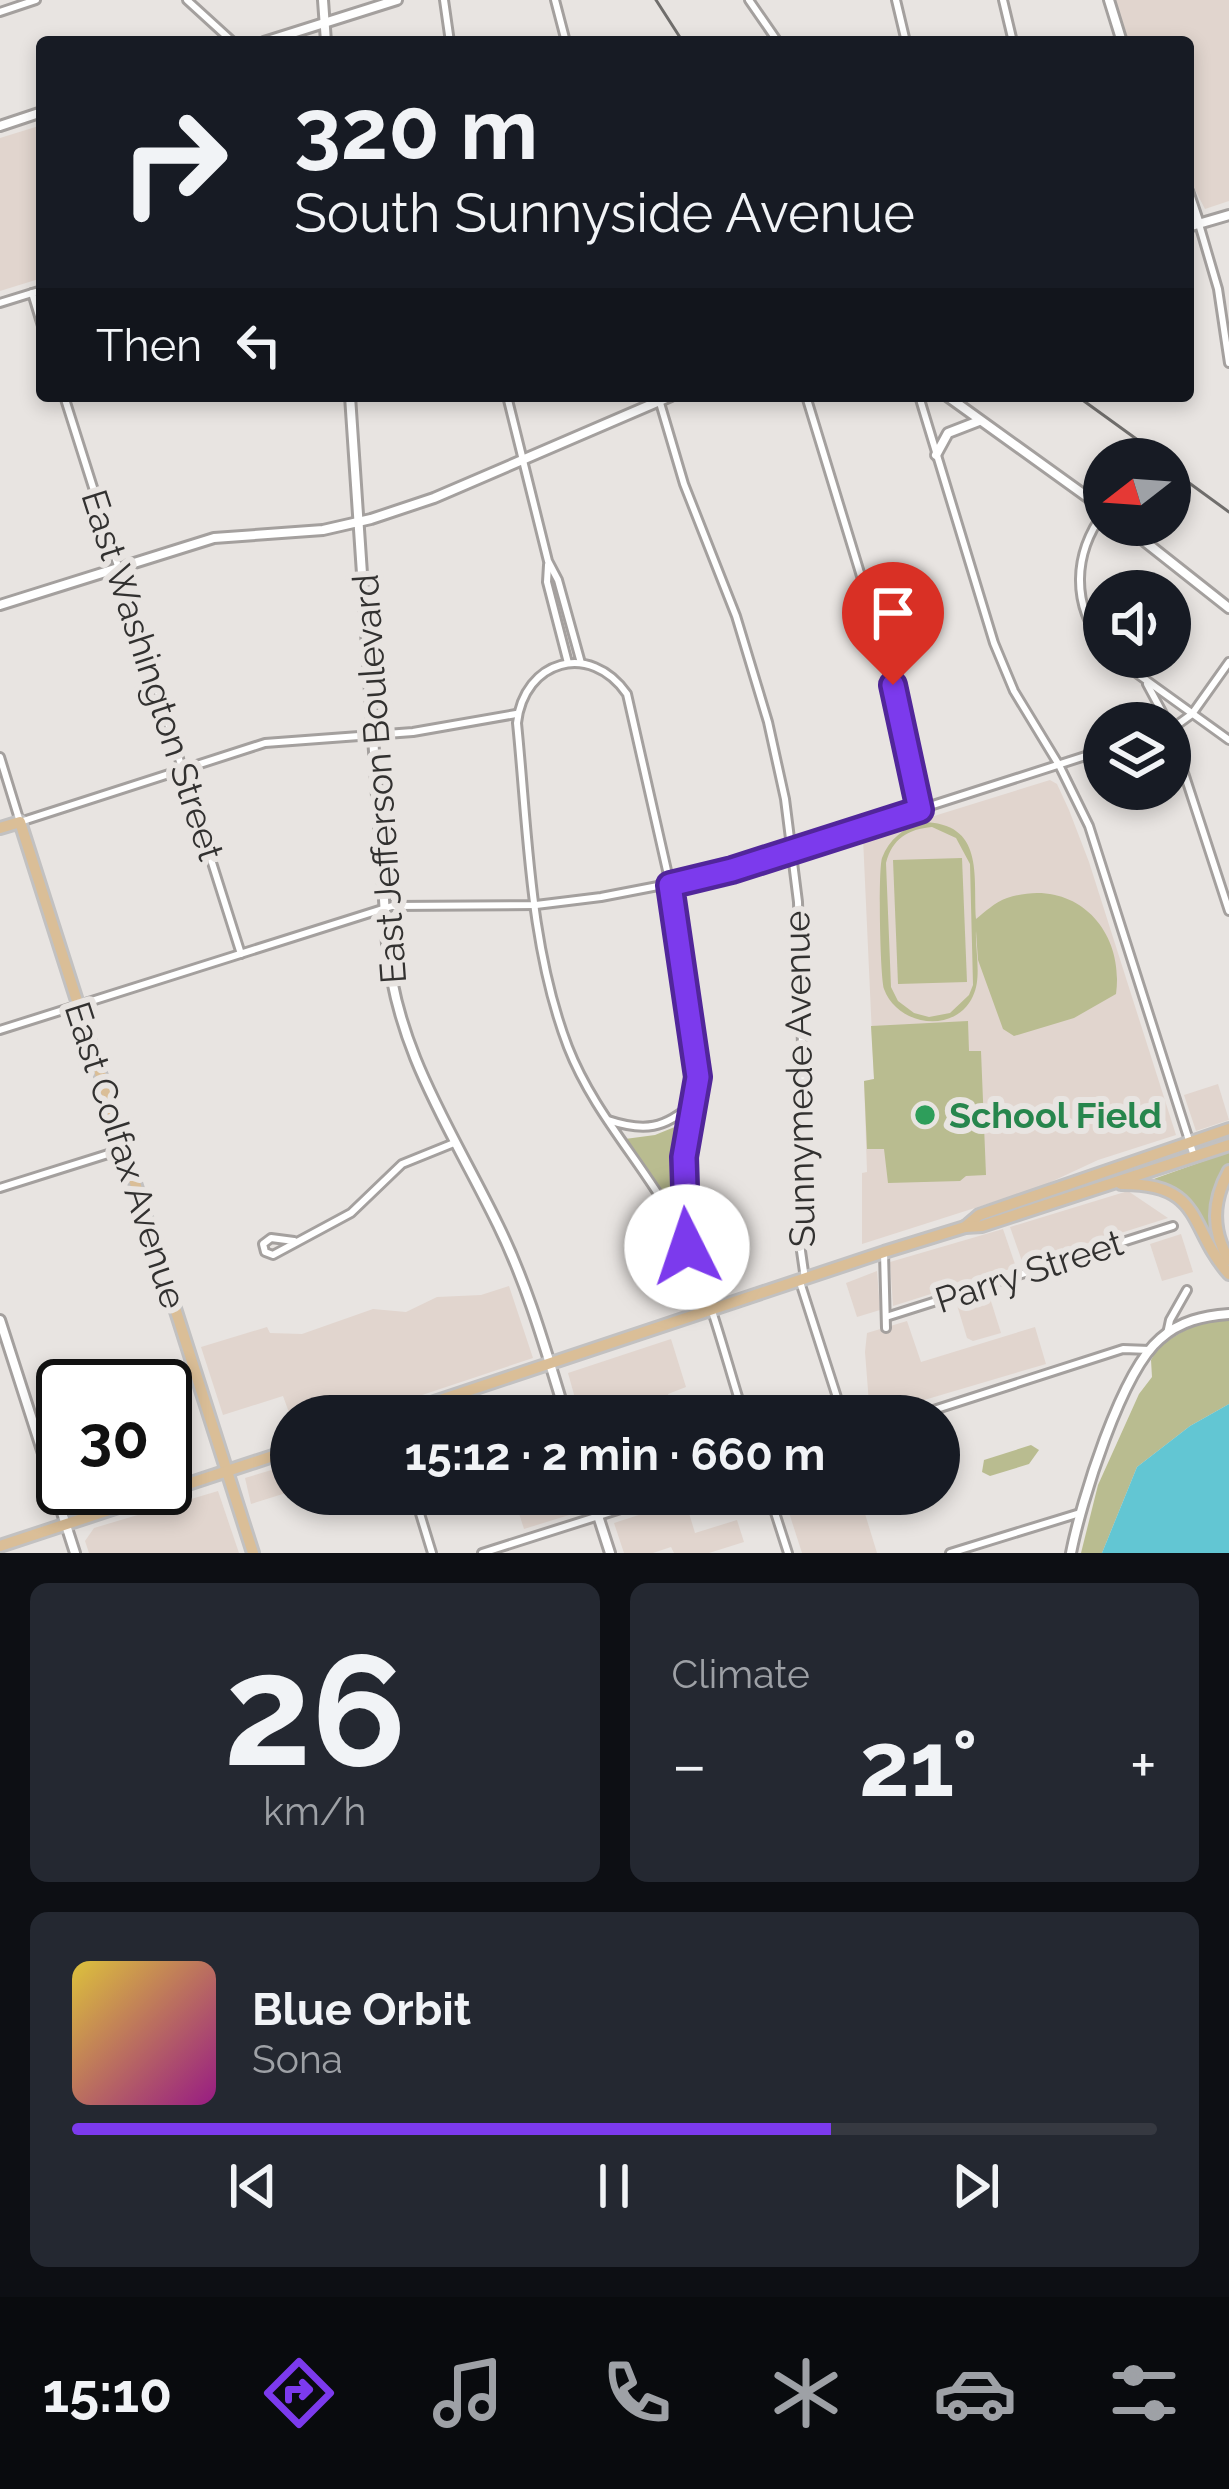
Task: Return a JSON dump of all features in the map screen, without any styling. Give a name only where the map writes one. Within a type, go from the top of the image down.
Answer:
[{"type":"main road","points":[[0,828],[20,822]]},
{"type":"main road","name":"East Colfax Avenue","points":[[20,822],[253,1553]]},
{"type":"main road","points":[[965,1227],[979,1215],[1229,1129]]},
{"type":"main road","points":[[458,1395],[884,1252],[982,1226],[1229,1145]]},
{"type":"main road","points":[[1229,1171],[1215,1214],[1219,1241],[1229,1260]]},
{"type":"main road","points":[[1106,1184],[1150,1185],[1180,1199],[1196,1216],[1216,1259],[1229,1274]]},
{"type":"main road","points":[[0,1546],[270,1457]]},
{"type":"street","points":[[0,12],[37,0]]},
{"type":"street","points":[[187,0],[226,36]]},
{"type":"street","points":[[323,0],[326,36]]},
{"type":"street","points":[[283,36],[397,0]]},
{"type":"street","points":[[444,0],[449,36]]},
{"type":"street","points":[[555,0],[564,36]]},
{"type":"street","points":[[749,0],[774,36]]},
{"type":"street","points":[[896,0],[905,36]]},
{"type":"street","points":[[1003,0],[1012,36]]},
{"type":"street","points":[[1109,0],[1120,36]]},
{"type":"street","points":[[0,126],[36,114]]},
{"type":"street","points":[[1194,209],[1218,290],[1229,362]]},
{"type":"street","points":[[1194,225],[1229,214]]},
{"type":"street","points":[[0,303],[36,292]]},
{"type":"street","points":[[32,293],[36,306]]},
{"type":"street","name":"East Washington Street","points":[[66,402],[241,954]]},
{"type":"street","name":"East Jefferson Boulevard","points":[[350,402],[389,965],[403,1027],[427,1090],[518,1269],[559,1395]]},
{"type":"street","points":[[508,402],[548,562],[558,580],[581,663]]},
{"type":"street","points":[[0,605],[214,538],[323,530],[359,522],[434,498],[650,402]]},
{"type":"street","name":"Sunnymede Avenue","points":[[660,402],[685,484],[728,590],[768,722],[793,850],[806,1153],[802,1280],[837,1395]]},
{"type":"street","points":[[808,402],[886,658],[920,810]]},
{"type":"street","points":[[921,402],[994,643],[1014,691],[1089,826],[1194,1156]]},
{"type":"street","points":[[955,402],[1083,496]]},
{"type":"street","points":[[936,454],[948,433],[981,421]]},
{"type":"street","points":[[1083,600],[1079,579],[1086,546]]},
{"type":"street","points":[[1151,546],[1229,608]]},
{"type":"street","points":[[548,562],[547,582],[568,663]]},
{"type":"street","points":[[1192,714],[1229,662]]},
{"type":"street","points":[[687,1247],[684,1157],[698,1065],[670,885],[632,702],[615,679],[581,663],[568,663],[535,679],[518,714],[542,961],[576,1066],[604,1119],[673,1218],[687,1247],[738,1395]]},
{"type":"street","points":[[1142,678],[1229,740]]},
{"type":"street","points":[[1145,680],[1156,702]]},
{"type":"street","points":[[20,822],[265,743],[373,735],[518,714]]},
{"type":"street","name":"East Colfax Avenue","points":[[0,757],[20,822]]},
{"type":"street","points":[[0,1030],[385,908],[536,905],[670,885],[1083,757]]},
{"type":"street","points":[[1191,795],[1229,911]]},
{"type":"street","points":[[604,1119],[641,1129],[658,1126],[695,1102]]},
{"type":"street","points":[[293,1241],[351,1213],[412,1158],[454,1143]]},
{"type":"street","points":[[0,1188],[124,1149]]},
{"type":"street","name":"Parry Street","points":[[886,1317],[1173,1226]]},
{"type":"street","points":[[884,1252],[886,1328]]},
{"type":"street","points":[[1166,1334],[1187,1290]]},
{"type":"street","points":[[1071,1553],[1080,1513],[1114,1423],[1150,1350],[1166,1334],[1194,1319],[1229,1314]]},
{"type":"street","points":[[0,1320],[75,1553]]},
{"type":"street","points":[[960,1402],[1123,1349],[1150,1350]]},
{"type":"street","points":[[950,1553],[1080,1513]]},
{"type":"street","points":[[420,1515],[432,1553]]},
{"type":"street","points":[[482,1553],[601,1515]]},
{"type":"street","points":[[776,1515],[788,1553]]},
{"type":"street","points":[[598,1516],[610,1553]]},
{"type":"shaded area","points":[[1113,0],[1229,0],[1229,201],[1205,209],[1194,188],[1194,36],[1124,36]]},
{"type":"shaded area","points":[[36,127],[36,280],[0,291],[0,138]]},
{"type":"shaded area","points":[[1050,780],[1057,784],[1089,862],[1176,1135],[1098,1160],[1038,1188],[862,1244],[862,1173],[867,1172],[864,1081],[874,1079],[863,838]]},
{"type":"shaded area","points":[[1218,1084],[1229,1120],[1196,1131],[1184,1095]]},
{"type":"shaded area","points":[[1128,1191],[1168,1218],[1023,1264],[1010,1227]]},
{"type":"shaded area","points":[[1003,1229],[1016,1267],[893,1306],[890,1262]]},
{"type":"shaded area","points":[[1181,1234],[1193,1272],[1162,1281],[1150,1244]]},
{"type":"shaded area","points":[[877,1271],[880,1310],[857,1317],[846,1283]]},
{"type":"shaded area","points":[[509,1286],[533,1358],[422,1395],[270,1395],[270,1400],[223,1415],[201,1347],[267,1327],[270,1333],[302,1334],[373,1309],[406,1312],[437,1297],[481,1295]]},
{"type":"shaded area","points":[[989,1295],[1001,1333],[973,1341],[967,1338],[957,1305]]},
{"type":"shaded area","points":[[907,1321],[921,1362],[1035,1327],[1046,1364],[941,1395],[868,1395],[867,1333]]},
{"type":"shaded area","points":[[671,1339],[686,1387],[668,1395],[574,1395],[568,1373]]},
{"type":"shaded area","points":[[270,1470],[270,1498],[251,1504],[245,1478]]},
{"type":"shaded area","points":[[218,1491],[239,1553],[89,1553],[85,1541],[94,1528],[138,1515],[192,1515],[192,1499]]},
{"type":"shaded area","points":[[520,1515],[569,1515],[524,1529]]},
{"type":"shaded area","points":[[639,1515],[690,1515],[695,1533],[737,1520],[744,1542],[709,1553],[674,1553],[671,1547],[653,1553],[624,1553],[614,1523]]},
{"type":"shaded area","points":[[790,1515],[865,1515],[877,1553],[802,1553]]},
{"type":"green space","points":[[922,822],[957,831],[966,842],[974,869],[976,919],[1003,900],[1031,893],[1053,894],[1090,913],[1112,948],[1116,994],[1074,1018],[1014,1036],[1003,1029],[978,960],[976,931],[977,981],[965,1008],[941,1021],[914,1018],[901,1011],[884,989],[882,858],[903,831]],"holes":[[[932,827],[956,838],[970,864],[973,985],[950,1013],[929,1017],[898,1001],[891,987],[886,863],[897,842],[916,830]]]},
{"type":"green space","points":[[962,858],[967,982],[898,984],[893,860]]},
{"type":"green space","name":"School Field","points":[[968,1021],[969,1051],[981,1051],[986,1175],[960,1181],[888,1183],[884,1149],[867,1149],[864,1081],[874,1079],[871,1026]]},
{"type":"green space","points":[[682,1124],[676,1215],[625,1139],[655,1135]]},
{"type":"green space","points":[[1229,1152],[1229,1163],[1209,1205],[1212,1243],[1196,1211],[1148,1181]]},
{"type":"green space","points":[[1229,1320],[1229,1404],[1190,1426],[1137,1467],[1102,1553],[1081,1553],[1098,1485],[1139,1394],[1152,1377],[1151,1360],[1159,1346],[1195,1324]]},
{"type":"green space","points":[[1031,1445],[1039,1450],[1029,1464],[990,1476],[982,1472],[984,1460]]},
{"type":"water","points":[[1229,1404],[1229,1553],[1102,1553],[1137,1467],[1190,1426]]},
{"type":"railway","points":[[656,0],[679,36]]},
{"type":"railway","points":[[1085,402],[1135,438]]},
{"type":"railway","points":[[1191,484],[1229,512]]},
{"type":"place","name":"School Field","points":[[925,1115]]},
{"type":"route","points":[[687,1247],[684,1157],[698,1077],[670,885],[920,810],[893,685]]}]
